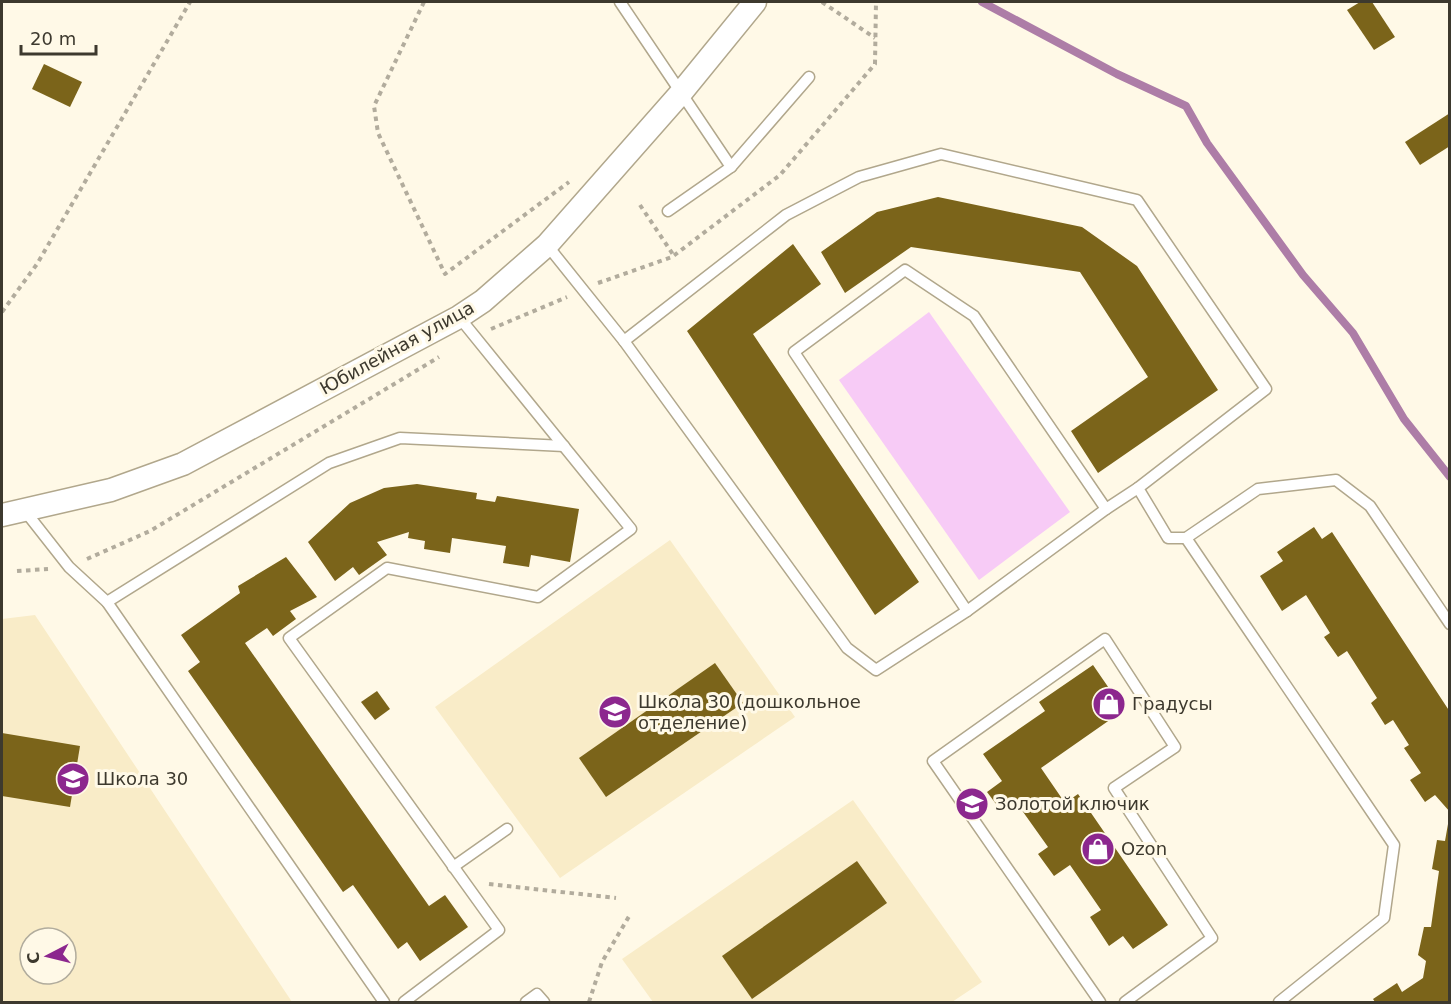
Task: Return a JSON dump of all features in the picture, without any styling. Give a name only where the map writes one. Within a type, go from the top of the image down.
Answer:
[{"type":"street","name":"Юбилейная улица","points":[[2,514],[25,511],[111,490],[183,464],[459,317],[483,301],[548,245],[680,94],[755,2]]},
{"type":"lane","points":[[620,2],[680,94],[732,166]]},
{"type":"lane","points":[[668,211],[732,166],[809,77]]},
{"type":"lane","points":[[548,245],[624,341],[847,648],[876,670],[968,611],[1138,488],[1266,389],[1137,200],[941,154],[859,177],[786,215],[624,341]]},
{"type":"lane","points":[[968,611],[794,352],[905,270],[974,316],[1106,509]]},
{"type":"lane","points":[[404,1002],[499,930],[289,638],[387,568],[538,597],[631,529],[459,317]]},
{"type":"lane","points":[[107,602],[329,463],[400,438],[564,446]]},
{"type":"lane","points":[[1138,488],[1168,538],[1186,538],[1258,489],[1336,480],[1370,506],[1449,624]]},
{"type":"lane","points":[[25,511],[69,567],[107,602],[384,1002]]},
{"type":"lane","points":[[1186,538],[1394,845],[1384,918],[1279,1002]]},
{"type":"lane","points":[[1100,1002],[933,761],[1105,639],[1175,747],[1114,788],[1212,938],[1125,1002]]},
{"type":"lane","points":[[453,867],[507,829]]},
{"type":"lane","points":[[526,1002],[537,994],[544,1002]]},
{"type":"path","points":[[2,312],[37,264],[190,2]]},
{"type":"path","points":[[424,2],[374,106],[378,133],[445,274],[570,180]]},
{"type":"path","points":[[822,2],[875,39]]},
{"type":"path","points":[[640,205],[674,256]]},
{"type":"path","points":[[17,571],[69,567],[150,531],[474,336],[545,307]]},
{"type":"path","points":[[464,882],[616,898]]},
{"type":"path","points":[[589,1002],[602,962],[631,912]]},
{"type":"shaded area","points":[[929,312],[1070,512],[979,580],[839,380]]},
{"type":"shaded area","name":"Школа 30 (дошкольное отделение)","points":[[670,540],[795,717],[560,878],[435,707]]},
{"type":"shaded area","name":"Школа 30","points":[[35,615],[292,1002],[2,1002],[2,619]]},
{"type":"shaded area","points":[[853,800],[982,982],[952,1002],[653,1002],[622,959]]},
{"type":"building","points":[[1360,2],[1372,2],[1395,37],[1374,50],[1347,10]]},
{"type":"building","points":[[44,64],[82,82],[70,107],[32,89]]},
{"type":"building","points":[[1450,113],[1450,146],[1420,165],[1405,142]]},
{"type":"building","points":[[938,197],[1082,227],[1137,266],[1218,390],[1098,473],[1071,431],[1148,377],[1080,272],[911,247],[845,293],[821,252],[877,212]]},
{"type":"building","points":[[793,244],[821,284],[753,334],[919,582],[875,615],[687,331]]},
{"type":"building","points":[[417,484],[477,493],[476,499],[495,502],[497,496],[579,509],[570,562],[531,555],[529,567],[503,563],[506,546],[452,538],[450,553],[424,549],[425,541],[408,538],[409,532],[377,542],[387,555],[359,575],[353,567],[335,581],[308,542],[350,503],[384,488]]},
{"type":"building","points":[[1314,527],[1322,539],[1332,532],[1450,712],[1450,812],[1435,795],[1425,802],[1410,780],[1421,773],[1404,748],[1409,745],[1393,720],[1385,725],[1371,703],[1377,698],[1347,651],[1338,657],[1324,637],[1330,633],[1306,595],[1282,611],[1260,576],[1283,561],[1277,552]]},
{"type":"building","points":[[286,557],[317,597],[290,611],[296,619],[273,636],[267,628],[245,643],[429,906],[445,895],[468,927],[420,961],[407,942],[398,949],[353,885],[343,892],[188,671],[200,662],[181,635],[240,593],[238,586]]},
{"type":"building","points":[[715,663],[743,703],[606,797],[579,758]]},
{"type":"building","points":[[1093,665],[1124,710],[1041,768],[1065,803],[1078,794],[1168,925],[1133,949],[1123,936],[1109,946],[1090,917],[1101,910],[1070,865],[1054,876],[1038,854],[1048,847],[1016,802],[1002,812],[987,792],[1002,781],[983,754],[1045,711],[1039,702]]},
{"type":"building","points":[[377,691],[390,709],[375,720],[361,702]]},
{"type":"building","name":"Школа 30","points":[[2,733],[80,746],[70,807],[2,796]]},
{"type":"building","points":[[1448,824],[1450,1002],[1375,1002],[1373,999],[1397,983],[1402,992],[1423,978],[1426,961],[1418,955],[1424,927],[1431,927],[1439,871],[1432,869],[1437,840],[1445,841]]},
{"type":"building","points":[[857,861],[887,903],[752,999],[722,956]]},
{"type":"waterway","points":[[982,2],[1117,74],[1186,106],[1207,143],[1303,275],[1353,333],[1404,419],[1450,477]]},
{"type":"place","name":"Градусы","points":[[1109,704]]},
{"type":"place","name":"Школа 30 (дошкольное отделение)","points":[[615,712]]},
{"type":"place","name":"Школа 30","points":[[73,779]]},
{"type":"place","name":"Золотой ключик","points":[[972,804]]},
{"type":"place","name":"Ozon","points":[[1098,849]]}]
